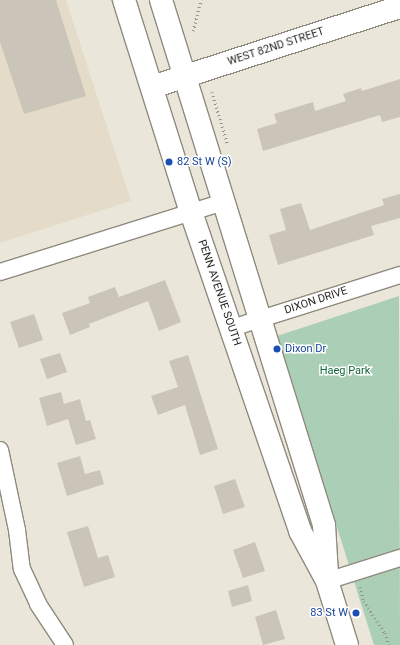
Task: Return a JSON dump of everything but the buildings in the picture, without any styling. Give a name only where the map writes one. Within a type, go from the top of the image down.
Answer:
[{"type":"main road","name":"PENN AVENUE SOUTH","points":[[124,0],[191,212],[232,328],[300,531],[327,582],[347,645]]},
{"type":"main road","name":"PENN AVENUE SOUTH","points":[[161,0],[184,77],[262,319],[324,525],[327,582]]},
{"type":"main road","name":"WEST 82ND STREET","points":[[152,87],[400,7]]},
{"type":"street","points":[[0,272],[224,202]]},
{"type":"street","name":"DIXON DRIVE","points":[[232,328],[400,275]]},
{"type":"street","points":[[0,450],[17,530],[22,569],[38,604],[65,645]]},
{"type":"street","points":[[327,582],[400,558]]},
{"type":"path","points":[[193,32],[202,0]]},
{"type":"path","points":[[360,587],[364,601],[385,633],[389,645]]},
{"type":"shaded area","points":[[0,0],[66,0],[131,201],[0,243]]},
{"type":"green space","name":"Haeg Park","points":[[399,296],[400,645],[374,645],[277,336]]},
{"type":"place","name":"82 St W (S)","points":[[169,162]]},
{"type":"place","name":"Dixon Dr","points":[[277,349]]},
{"type":"place","name":"83 St W","points":[[356,613]]}]
